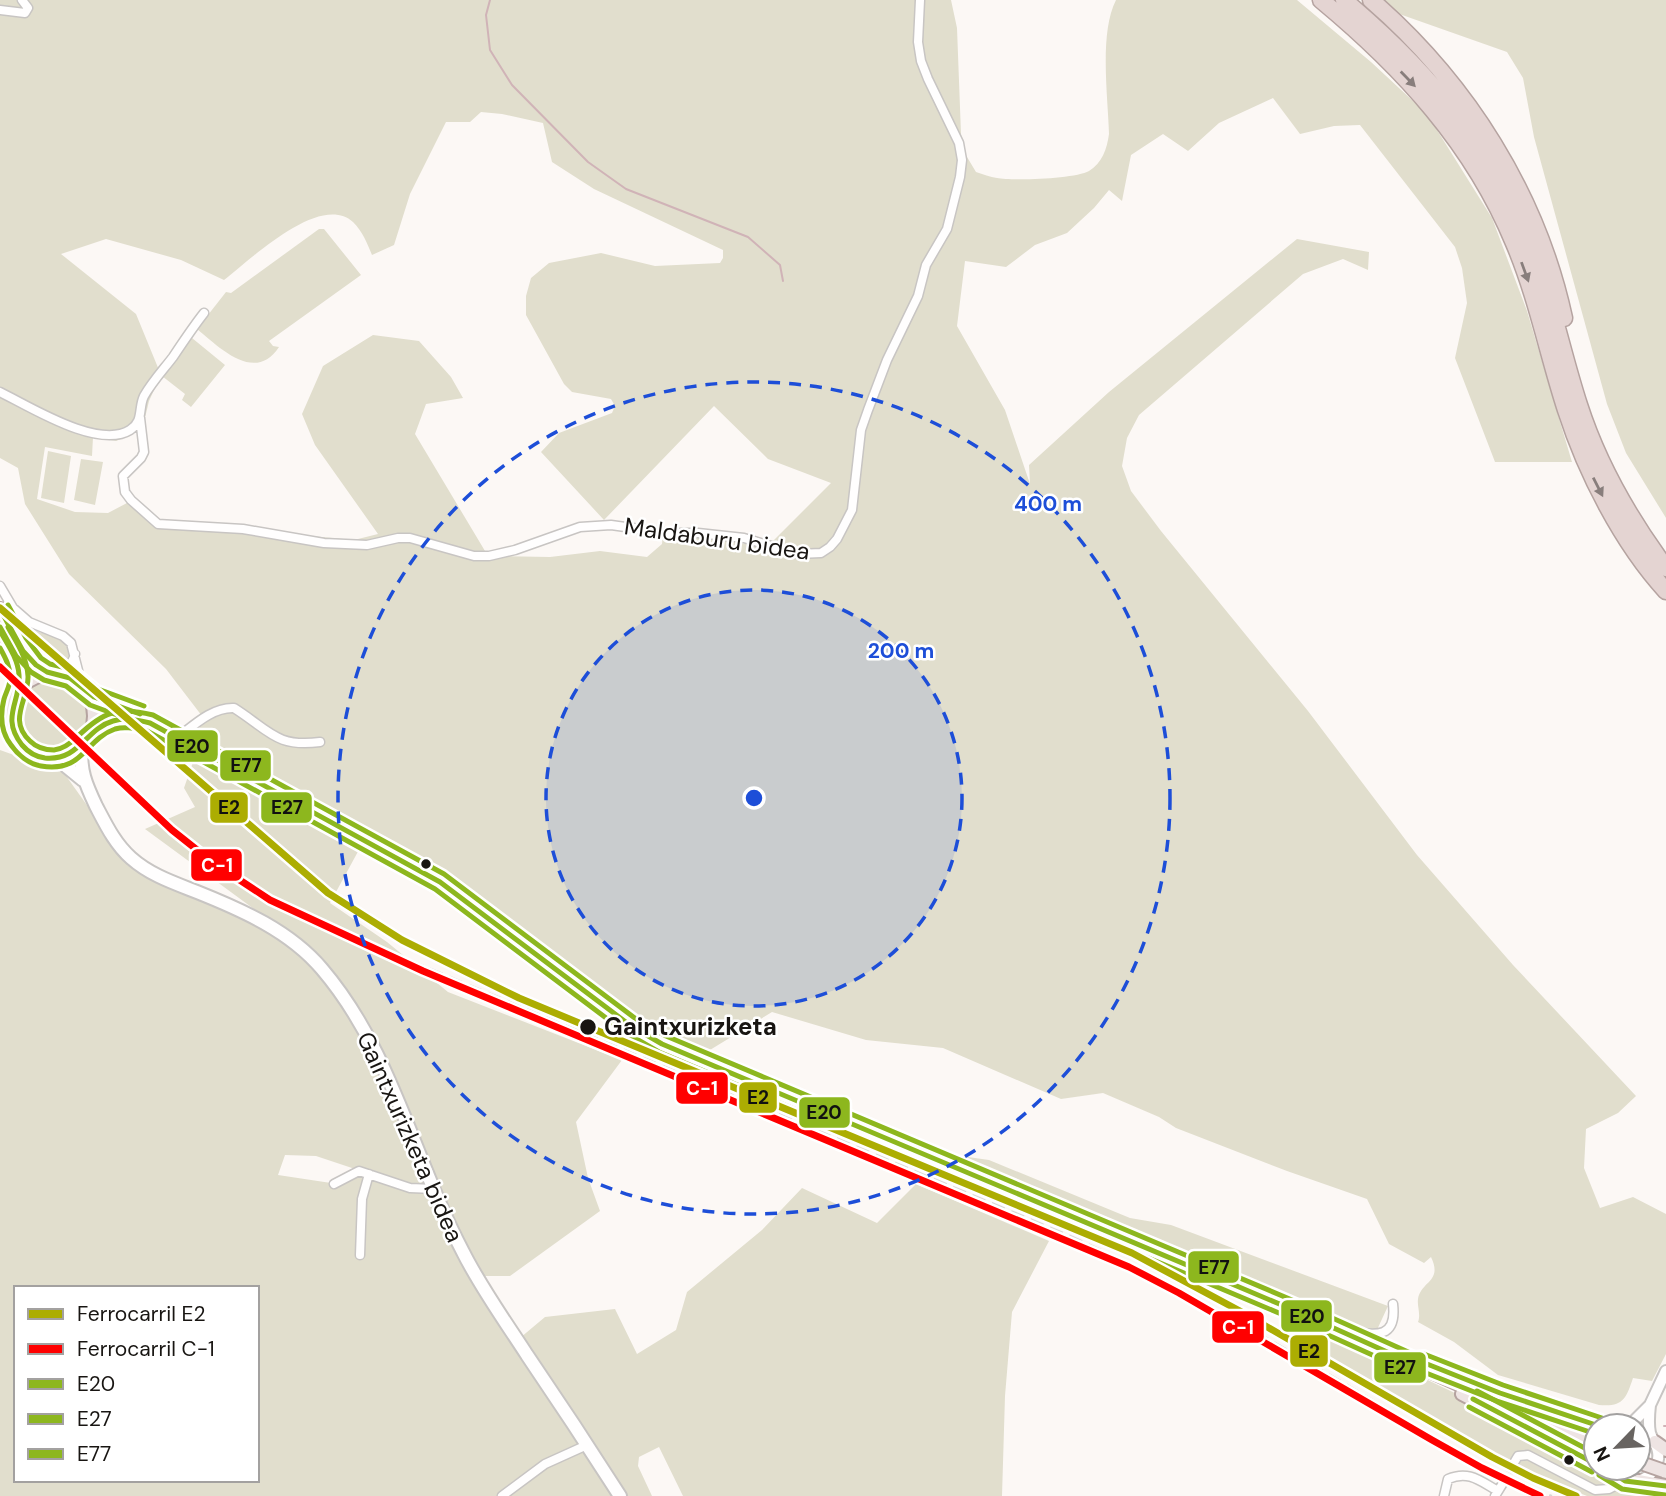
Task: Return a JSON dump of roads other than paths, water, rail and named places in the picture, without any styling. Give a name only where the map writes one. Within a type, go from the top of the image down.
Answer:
[{"type":"highway","points":[[1306,0],[1367,49],[1381,53]]},
{"type":"highway","points":[[1321,0],[1381,53],[1423,96],[1465,150],[1497,204],[1530,287],[1566,411],[1583,455],[1608,506],[1633,548],[1666,591]]},
{"type":"highway","points":[[1344,0],[1404,54],[1439,91],[1473,135],[1498,174],[1536,258],[1590,434],[1626,508],[1666,568]]},
{"type":"highway","points":[[1377,4],[1429,57],[1471,108],[1506,163],[1531,214],[1555,277],[1589,410],[1590,434]]},
{"type":"main road","points":[[0,609],[28,656],[40,668],[69,677],[85,691],[134,710],[150,723],[440,882],[651,1039],[1333,1328],[1582,1440]]},
{"type":"main road","points":[[0,631],[16,660],[19,689]]},
{"type":"main road","points":[[51,673],[32,678],[19,689],[3,722],[31,753],[56,758],[70,754],[82,746],[90,734],[94,715],[85,691]]},
{"type":"main road","points":[[90,734],[117,719],[150,723]]},
{"type":"main road","points":[[82,746],[80,765],[85,783]]},
{"type":"main road","points":[[56,758],[85,783]]},
{"type":"main road","name":"Gaintxurizketa bidea","points":[[85,783],[113,837],[138,864],[158,876],[254,917],[291,942],[320,967],[338,989],[383,1065],[451,1228],[477,1278],[620,1496]]},
{"type":"main road","points":[[1392,1354],[1403,1364],[1582,1457]]},
{"type":"main road","points":[[1414,1364],[1423,1362],[1500,1393],[1582,1420]]},
{"type":"main road","points":[[1644,1482],[1666,1486]]},
{"type":"street","points":[[0,10],[25,13],[28,8],[22,0]]},
{"type":"street","name":"Maldaburu bidea","points":[[140,418],[144,452],[123,476],[122,482],[131,500],[158,524],[243,529],[347,546],[410,538],[474,556],[501,554],[580,527],[611,525],[668,533],[744,538],[798,554],[821,553],[837,539],[852,510],[861,430],[887,360],[918,296],[926,265],[947,229],[960,177],[962,160],[959,143],[921,61],[918,42],[920,0]]},
{"type":"street","points":[[0,392],[51,420],[81,430],[109,434],[130,430],[140,418],[142,399],[204,313]]},
{"type":"street","points":[[0,586],[13,608],[38,627],[67,639],[75,654],[85,691]]},
{"type":"street","points":[[51,673],[67,668],[75,654]]},
{"type":"street","points":[[177,738],[207,716],[226,707],[234,708],[286,743],[320,742]]},
{"type":"street","points":[[334,1184],[359,1171],[410,1188],[434,1189]]},
{"type":"street","points":[[360,1255],[362,1199],[369,1174]]},
{"type":"street","points":[[1333,1328],[1379,1335],[1393,1323],[1393,1304]]},
{"type":"street","points":[[1643,1412],[1650,1405],[1666,1371]]},
{"type":"street","points":[[1650,1405],[1649,1418],[1657,1442],[1658,1455],[1652,1471]]},
{"type":"street","points":[[502,1496],[545,1464],[587,1445]]},
{"type":"street","points":[[1515,1461],[1518,1456],[1525,1454],[1599,1490],[1609,1489],[1622,1482]]},
{"type":"street","points":[[1444,1496],[1448,1479],[1460,1474],[1470,1476],[1496,1494],[1503,1483]]},
{"type":"street","points":[[1599,1490],[1608,1482]]},
{"type":"waterway","points":[[490,0],[486,15],[490,50],[512,85],[588,162],[626,189],[748,237],[780,265],[783,281]]},
{"type":"tunnel","points":[[1503,1483],[1515,1461]]},
{"type":"railway","points":[[174,827],[238,877],[326,925],[1104,1251],[1285,1348],[1477,1460],[1552,1496]]},
{"type":"rail line","name":"E2","points":[[0,608],[328,893],[402,940],[519,998],[1132,1253],[1238,1310],[1492,1457],[1576,1496]]},
{"type":"rail line","name":"C-1","points":[[0,667],[172,830],[211,861],[270,900],[423,971],[1129,1267],[1179,1293],[1482,1468],[1540,1496]]},
{"type":"place","name":"Gaintxurizketa","points":[[588,1027]]}]
